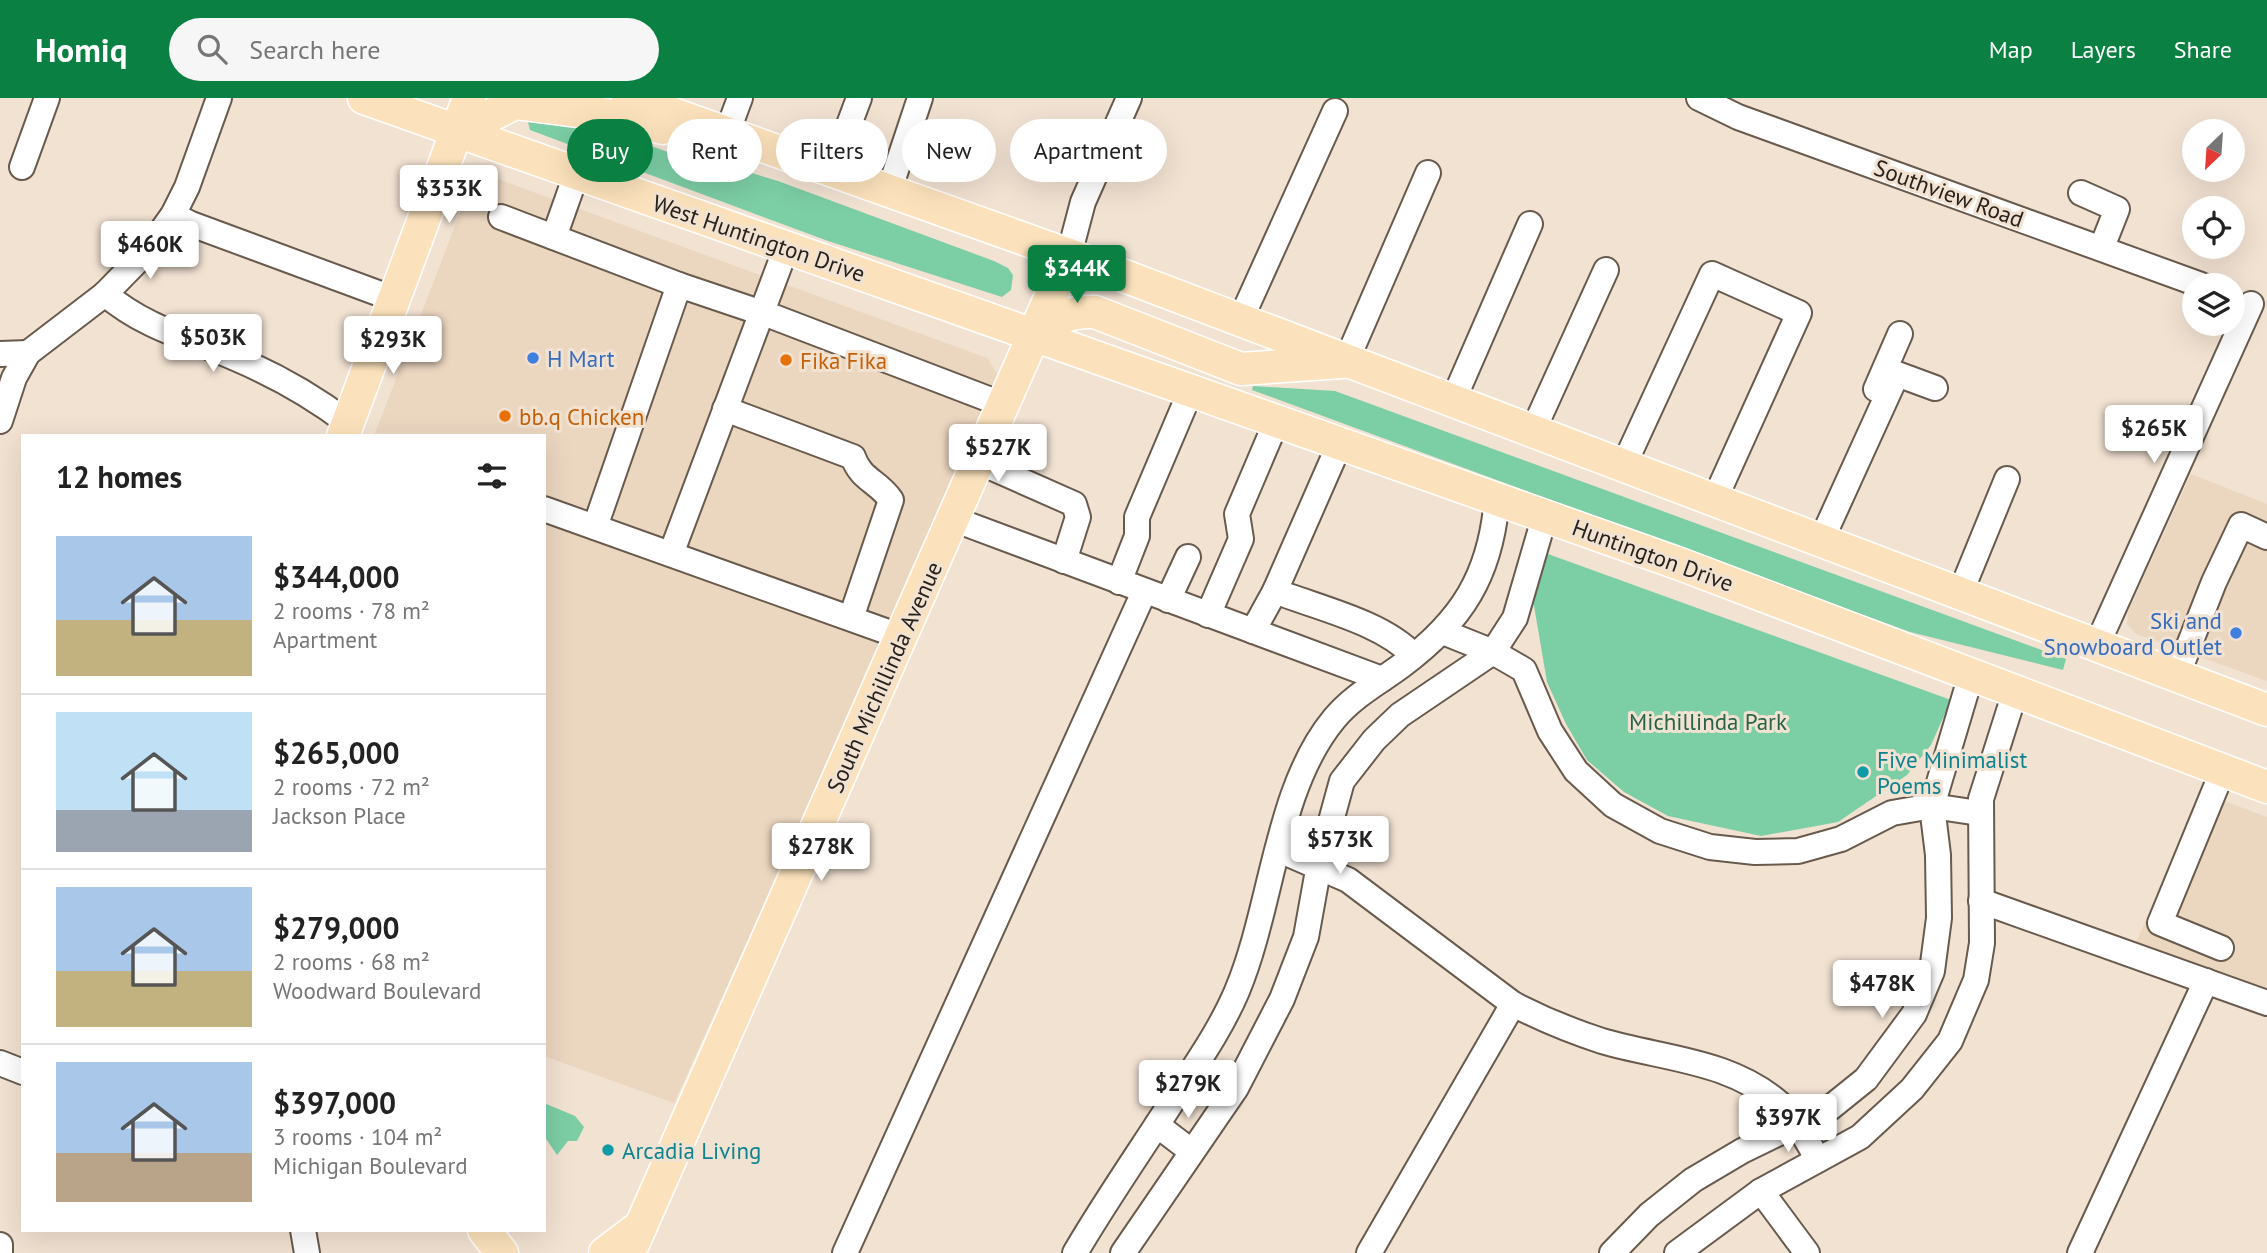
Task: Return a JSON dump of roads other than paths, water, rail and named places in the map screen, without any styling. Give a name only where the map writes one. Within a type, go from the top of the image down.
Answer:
[{"type":"main road","name":"West Huntington Drive","points":[[363,98],[567,172]]},
{"type":"main road","points":[[345,432],[469,98]]},
{"type":"main road","points":[[628,98],[687,119]]},
{"type":"main road","points":[[456,133],[515,103],[608,115],[654,128],[667,129]]},
{"type":"main road","name":"West Huntington Drive","points":[[596,182],[1036,334]]},
{"type":"main road","points":[[865,182],[1069,255],[1452,403],[2267,710]]},
{"type":"main road","name":"South Michillinda Avenue","points":[[635,1239],[1069,255]]},
{"type":"main road","points":[[1036,334],[1058,317],[1073,312],[1095,312],[1241,369],[1346,362]]},
{"type":"main road","name":"Huntington Drive","points":[[1036,334],[1545,515],[2267,787]]},
{"type":"main road","points":[[486,1232],[502,1253]]},
{"type":"main road","points":[[605,1253],[635,1239]]},
{"type":"street","points":[[22,167],[47,98]]},
{"type":"street","points":[[0,421],[14,378],[28,353],[105,294],[148,250],[173,215],[187,187],[219,98]]},
{"type":"street","points":[[727,119],[740,98]]},
{"type":"street","points":[[851,119],[859,98]]},
{"type":"street","points":[[889,191],[920,98]]},
{"type":"street","points":[[1069,255],[1083,202],[1129,98]]},
{"type":"street","name":"Southview Road","points":[[1699,98],[1738,117],[2182,278]]},
{"type":"street","points":[[1240,321],[1335,111]]},
{"type":"street","points":[[1346,362],[1429,173]]},
{"type":"street","points":[[554,237],[574,182]]},
{"type":"street","points":[[2081,194],[2118,209],[2102,247]]},
{"type":"street","points":[[173,215],[191,225],[394,299]]},
{"type":"street","points":[[501,217],[1004,404]]},
{"type":"street","points":[[1452,403],[1530,224]]},
{"type":"street","points":[[671,554],[786,248]]},
{"type":"street","points":[[1532,433],[1606,270]]},
{"type":"street","points":[[1623,467],[1712,274],[1799,313],[1714,501]]},
{"type":"street","points":[[595,527],[679,285]]},
{"type":"street","points":[[105,294],[152,327],[234,358],[323,404],[345,432]]},
{"type":"street","points":[[2097,645],[2250,304]]},
{"type":"street","points":[[1816,540],[1900,334]]},
{"type":"street","points":[[0,354],[28,353]]},
{"type":"street","points":[[1816,540],[1897,374],[1935,388]]},
{"type":"street","points":[[1119,582],[1138,536],[1137,517],[1191,390]]},
{"type":"street","points":[[725,409],[853,457],[866,479],[880,485],[891,500],[851,618]]},
{"type":"street","points":[[1208,615],[1241,539],[1237,514],[1277,420]]},
{"type":"street","points":[[1253,631],[1275,592],[1340,443]]},
{"type":"street","points":[[979,462],[1074,505],[1078,517],[1064,561]]},
{"type":"street","points":[[1960,594],[2007,479]]},
{"type":"street","points":[[1075,1253],[1102,1206],[1215,1035],[1236,993],[1264,914],[1297,780],[1313,746],[1336,716],[1362,692],[1443,632],[1468,599],[1494,537],[1497,498]]},
{"type":"street","points":[[546,510],[902,636]]},
{"type":"street","points":[[1123,1253],[1236,1088],[1282,999],[1306,937],[1319,865],[1342,781],[1374,740],[1401,715],[1493,652],[1515,618],[1545,515]]},
{"type":"street","points":[[953,519],[1382,678]]},
{"type":"street","points":[[2177,676],[2214,582],[2241,526],[2267,537]]},
{"type":"street","points":[[1168,600],[1188,556]]},
{"type":"street","points":[[845,1253],[1144,592]]},
{"type":"street","points":[[1275,592],[1381,631],[1401,642],[1412,655]]},
{"type":"street","points":[[1443,632],[1493,652],[1524,670],[1550,731],[1576,771],[1613,805],[1660,831],[1710,847],[1755,852],[1798,850],[1841,839],[1892,813],[1932,806],[1979,813]]},
{"type":"street","points":[[1612,1253],[1649,1214],[1693,1181],[1742,1151],[1830,1108],[1866,1079],[1914,1014],[1932,971],[1939,918],[1938,855],[1932,806],[1971,675]]},
{"type":"street","points":[[1677,1253],[1761,1191],[1817,1158],[1860,1137],[1912,1089],[1950,1041],[1976,980],[1982,943],[1979,813],[1991,761],[2015,692]]},
{"type":"street","points":[[2221,948],[2160,922],[2223,770]]},
{"type":"street","points":[[1279,850],[1319,865],[1348,880],[1513,1004],[1544,1020],[1604,1041],[1704,1064],[1737,1077],[1780,1104],[1817,1158]]},
{"type":"street","points":[[1981,901],[2267,1003]]},
{"type":"street","points":[[2080,1253],[2206,981]]},
{"type":"street","points":[[1370,1253],[1513,1004]]},
{"type":"street","points":[[0,1063],[21,1071]]},
{"type":"street","points":[[1157,1125],[1191,1151]]},
{"type":"street","points":[[1761,1191],[1807,1253]]},
{"type":"street","points":[[303,1232],[307,1253]]},
{"type":"street","points":[[0,1245],[0,1253]]},
{"type":"place","name":"H Mart","points":[[533,358]]},
{"type":"place","name":"Fika Fika","points":[[786,360]]},
{"type":"place","name":"bb.q Chicken","points":[[505,416]]},
{"type":"place","name":"Ski and Snowboard Outlet","points":[[2236,633]]},
{"type":"place","name":"Five Minimalist Poems","points":[[1863,772]]},
{"type":"place","name":"Arcadia Living","points":[[608,1150]]},
{"type":"park label","name":"Michillinda Park","points":[[1708,721]]}]
